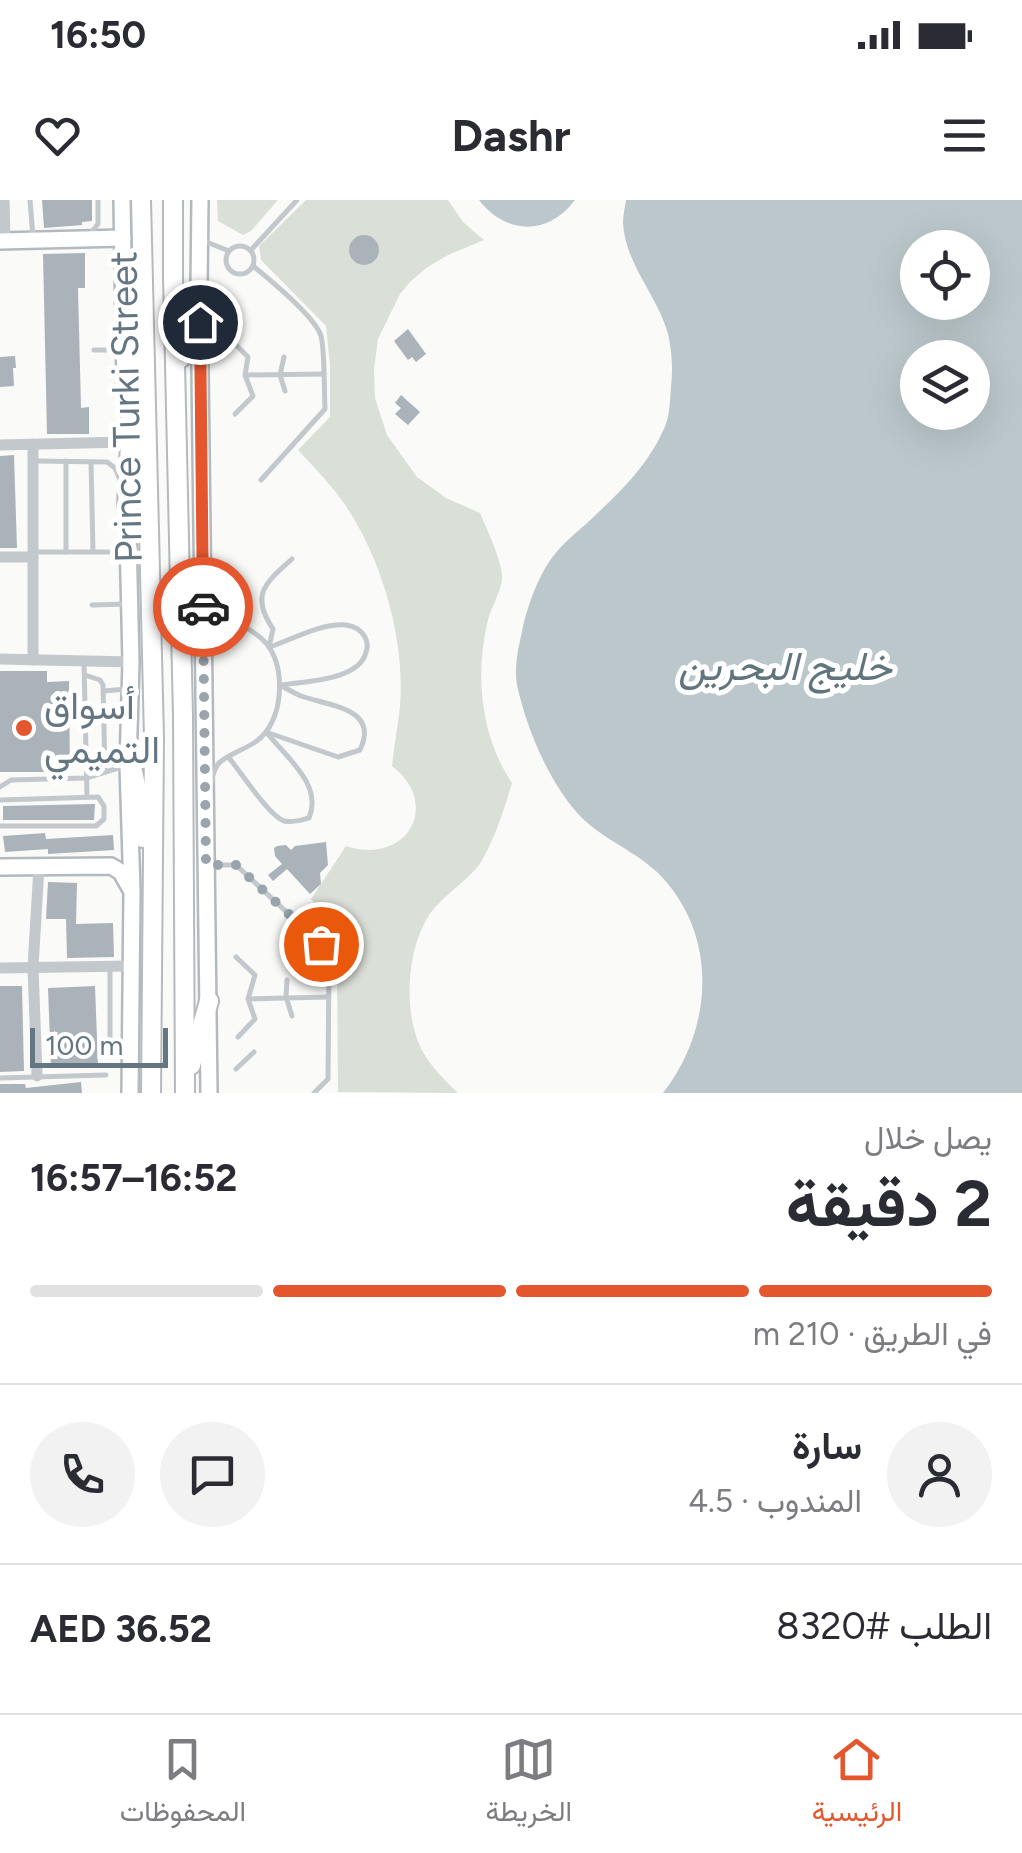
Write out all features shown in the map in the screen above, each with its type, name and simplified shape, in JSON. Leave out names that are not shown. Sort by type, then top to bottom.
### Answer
[{"type":"main road","points":[[127,502],[132,234],[141,200]]},
{"type":"main road","points":[[173,200],[183,716],[185,1091]]},
{"type":"main road","points":[[132,234],[154,738],[151,1093]]},
{"type":"main road","points":[[176,378],[199,288]]},
{"type":"main road","points":[[128,760],[140,803],[152,958]]},
{"type":"main road","points":[[185,1091],[209,1001]]},
{"type":"street","points":[[4,200],[2,241],[132,234]]},
{"type":"street","name":"Prince Turki Street","points":[[122,200],[132,234],[124,350],[131,662],[130,1093]]},
{"type":"street","points":[[200,200],[209,1093]]},
{"type":"street","points":[[0,445],[126,442]]},
{"type":"street","points":[[34,444],[34,660]]},
{"type":"street","points":[[0,557],[33,555]]},
{"type":"street","points":[[0,660],[34,660],[84,668],[131,662]]},
{"type":"street","points":[[0,867],[111,866],[121,872],[132,891]]},
{"type":"street","points":[[37,1076],[34,967],[38,867]]},
{"type":"street","points":[[0,968],[131,966]]},
{"type":"lane","points":[[30,200],[33,240]]},
{"type":"lane","points":[[84,239],[98,224],[98,200]]},
{"type":"lane","points":[[250,250],[297,200]]},
{"type":"lane","points":[[200,239],[230,250],[238,246],[250,250],[253,266],[245,273],[232,271],[226,264],[230,250]]},
{"type":"lane","points":[[253,266],[314,324],[320,335],[325,409],[260,480]]},
{"type":"lane","points":[[229,338],[248,357],[246,375],[252,396],[235,414]]},
{"type":"lane","points":[[94,350],[124,350]]},
{"type":"lane","points":[[284,357],[280,374],[286,391]]},
{"type":"lane","points":[[246,375],[323,374]]},
{"type":"lane","points":[[33,461],[111,464],[127,502]]},
{"type":"lane","points":[[66,462],[66,552]]},
{"type":"lane","points":[[91,462],[93,552]]},
{"type":"lane","points":[[33,555],[128,552]]},
{"type":"lane","points":[[269,647],[273,629],[261,606],[263,592],[271,578],[292,560]]},
{"type":"lane","points":[[203,598],[215,611],[256,633],[269,647],[280,685],[276,709],[266,732],[214,769],[206,806]]},
{"type":"lane","points":[[92,606],[130,604]]},
{"type":"lane","points":[[269,647],[325,627],[344,625],[355,627],[368,647],[358,668],[330,678],[280,685]]},
{"type":"lane","points":[[84,668],[100,680],[104,691],[104,772]]},
{"type":"lane","points":[[84,668],[87,797]]},
{"type":"lane","points":[[266,732],[338,757],[360,750],[366,739],[363,722],[355,714],[280,685]]},
{"type":"lane","points":[[104,691],[130,688]]},
{"type":"lane","points":[[229,758],[271,813],[296,822],[308,818],[314,806],[312,791],[266,732]]},
{"type":"lane","points":[[0,787],[11,780],[86,778],[128,760]]},
{"type":"lane","points":[[0,800],[98,797],[104,806],[104,819],[96,826],[0,827],[0,836]]},
{"type":"lane","points":[[206,865],[236,865],[321,944],[329,961],[328,1079],[314,1093]]},
{"type":"lane","points":[[236,957],[256,975],[248,998],[256,1019],[238,1037]]},
{"type":"lane","points":[[110,966],[110,1044],[116,1052],[130,1058]]},
{"type":"lane","points":[[287,980],[286,997],[292,1016]]},
{"type":"lane","points":[[248,998],[328,997]]},
{"type":"lane","points":[[236,1069],[254,1052]]},
{"type":"lane","points":[[0,1078],[106,1075]]},
{"type":"shaded area","points":[[217,200],[278,200],[243,235],[218,221]]},
{"type":"shaded area","points":[[306,200],[448,200],[463,222],[484,240],[448,255],[411,281],[400,294],[378,339],[374,369],[375,398],[387,435],[417,477],[446,498],[480,513],[502,573],[483,644],[481,685],[493,746],[512,783],[481,862],[437,905],[423,926],[410,980],[416,1036],[430,1063],[458,1093],[338,1092],[337,960],[330,939],[311,921],[316,914],[311,899],[346,846],[368,850],[386,847],[411,828],[416,813],[407,781],[392,766],[401,679],[386,592],[350,512],[298,450],[330,417],[326,326],[261,260],[259,246]]},
{"type":"water","points":[[479,200],[575,200],[552,220],[527,227],[502,220]]},
{"type":"water","name":"خليج البحرين","points":[[626,200],[1022,200],[1022,1093],[663,1093],[680,1067],[700,1011],[700,952],[691,923],[677,896],[657,872],[582,818],[563,795],[532,733],[516,679],[524,623],[545,569],[562,546],[632,478],[651,453],[667,420],[672,374],[669,340],[629,252],[623,223]]},
{"type":"building","points":[[42,200],[92,200],[92,221],[44,228]]},
{"type":"building","points":[[364,235],[375,239],[379,250],[375,261],[364,265],[353,261],[349,250],[353,239]]},
{"type":"building","points":[[85,253],[85,288],[78,288],[81,408],[89,407],[89,434],[47,434],[43,254]]},
{"type":"building","points":[[408,329],[426,354],[416,362],[412,357],[408,360],[394,341]]},
{"type":"building","points":[[15,356],[14,386],[0,387],[0,357]]},
{"type":"building","points":[[401,395],[420,412],[408,425],[395,414],[401,408],[395,403]]},
{"type":"building","points":[[14,455],[17,548],[0,548],[0,456]]},
{"type":"building","points":[[0,671],[47,671],[47,682],[69,681],[70,772],[0,772]]},
{"type":"building","points":[[95,804],[94,820],[3,820],[3,806]]},
{"type":"building","points":[[45,833],[46,839],[113,835],[114,850],[5,852],[3,836]]},
{"type":"building","points":[[326,842],[328,865],[320,873],[321,884],[310,894],[287,869],[273,881],[268,875],[282,864],[275,856],[277,846],[286,845],[291,850],[295,846]]},
{"type":"building","points":[[48,882],[77,883],[76,924],[113,923],[114,957],[67,958],[66,919],[46,919]]},
{"type":"building","points":[[0,986],[22,986],[24,1071],[0,1072]]},
{"type":"building","points":[[95,986],[98,1065],[51,1067],[48,988]]},
{"type":"building","points":[[81,1082],[82,1093],[0,1093],[0,1084],[25,1084],[26,1088]]},
{"type":"way so far","points":[[203,607],[206,865],[236,865],[321,944]]},
{"type":"place","name":"أسواق التميمي","points":[[24,728]]},
{"type":"route","points":[[200,322],[203,607]]}]
